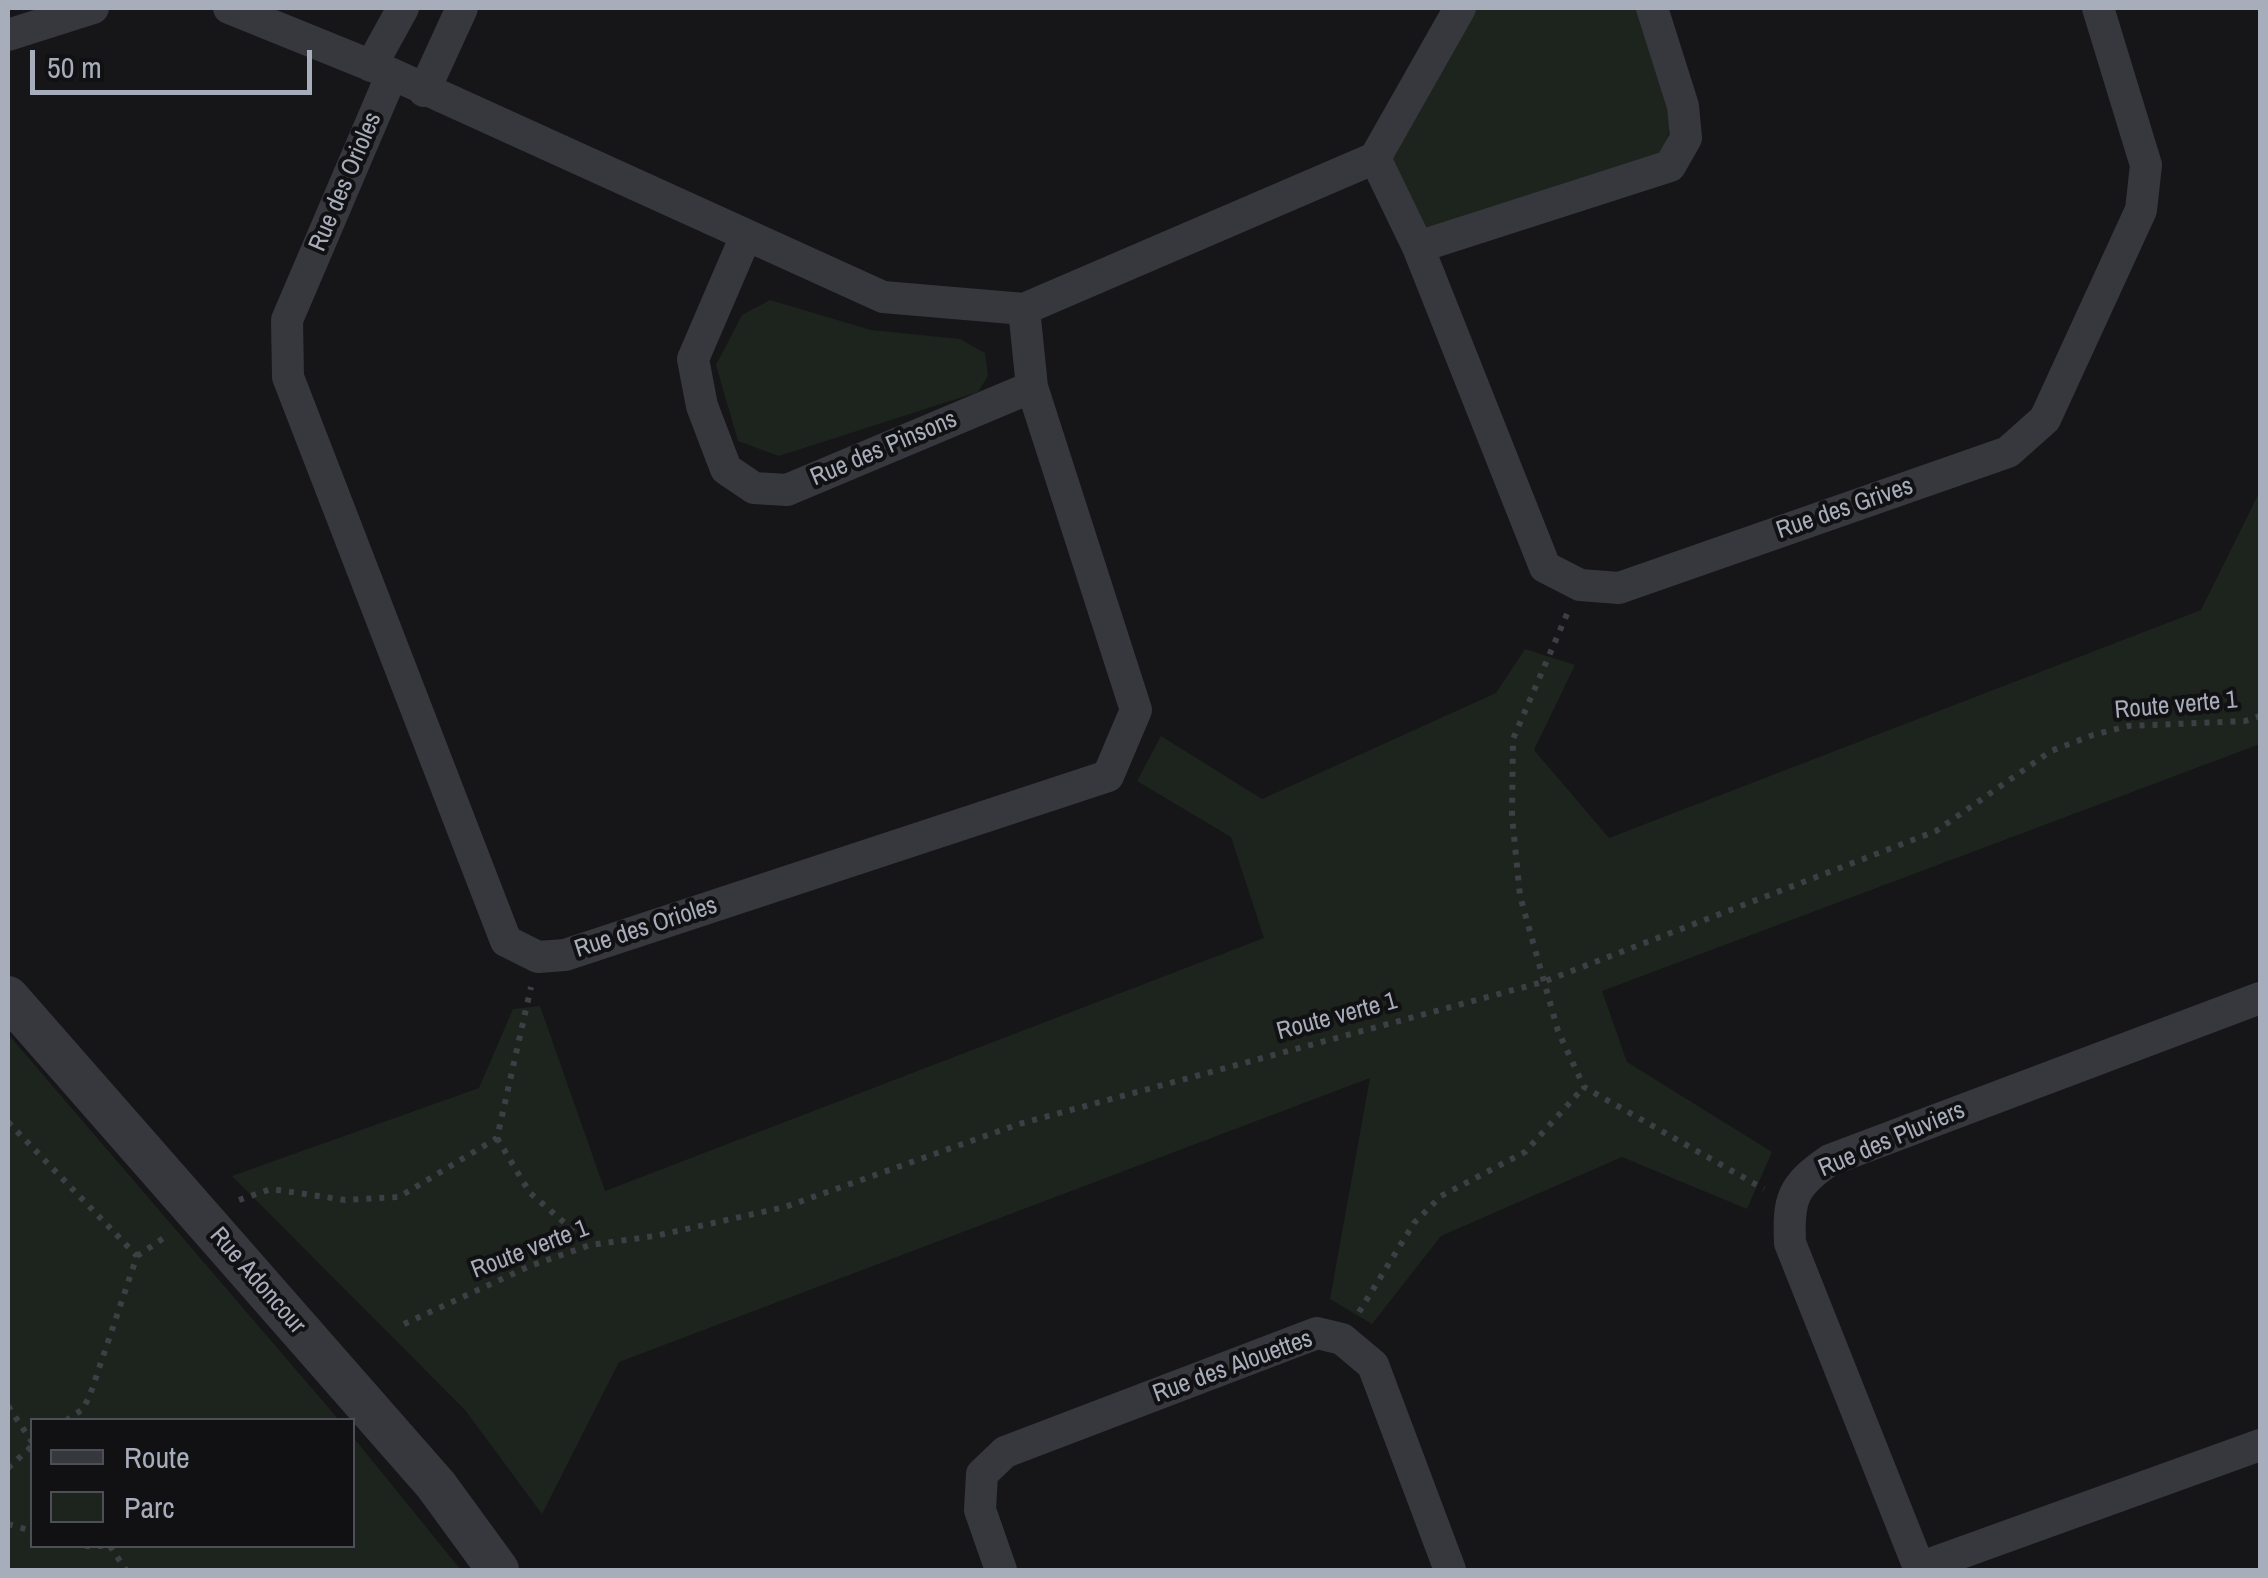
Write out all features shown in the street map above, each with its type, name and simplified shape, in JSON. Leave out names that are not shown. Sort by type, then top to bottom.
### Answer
[{"type":"street","points":[[8,35],[92,8]]},
{"type":"street","points":[[229,8],[382,70],[745,238],[884,297],[1024,309],[1376,158],[1460,8]]},
{"type":"street","name":"Rue des Orioles","points":[[402,8],[287,320],[288,377],[506,941],[538,957],[565,956],[1108,776],[1136,710],[1032,387]]},
{"type":"street","points":[[424,91],[462,8]]},
{"type":"street","points":[[1418,247],[1670,166],[1686,138],[1683,106],[1652,8]]},
{"type":"street","name":"Rue des Grives","points":[[1580,585],[1619,588],[2008,452],[2045,418],[2141,210],[2146,165],[2098,8]]},
{"type":"street","points":[[1376,158],[1418,247],[1545,567],[1580,585]]},
{"type":"street","name":"Rue des Pinsons","points":[[745,238],[694,360],[702,406],[726,469],[754,488],[787,490],[1032,387]]},
{"type":"street","points":[[1024,309],[1032,387]]},
{"type":"street","name":"Rue Adoncour","points":[[8,998],[436,1485],[498,1570]]},
{"type":"street","name":"Rue des Pluviers","points":[[1788,1204],[1807,1176],[1830,1160],[2260,998]]},
{"type":"street","points":[[1788,1204],[1790,1244],[1920,1570],[2260,1445]]},
{"type":"street","name":"Rue des Alouettes","points":[[1000,1570],[980,1510],[982,1474],[1005,1452],[1317,1334],[1342,1339],[1373,1365],[1450,1570]]},
{"type":"path","points":[[1580,585],[1513,739],[1512,816],[1520,896],[1558,1031],[1584,1087],[1788,1204]]},
{"type":"path","name":"Route verte 1","points":[[404,1324],[530,1266],[590,1245],[655,1236],[785,1207],[1019,1124],[1543,982],[1936,831],[2065,746],[2128,726],[2244,722],[2260,716]]},
{"type":"path","points":[[538,957],[497,1138],[530,1193],[590,1245]]},
{"type":"path","points":[[1342,1339],[1414,1223],[1441,1196],[1525,1152],[1584,1087]]},
{"type":"path","points":[[8,1122],[138,1256]]},
{"type":"path","points":[[70,1418],[83,1409],[90,1395],[138,1256],[198,1214],[271,1189],[346,1200],[399,1197],[497,1138]]},
{"type":"path","points":[[8,1406],[30,1441]]},
{"type":"path","points":[[8,1468],[30,1446]]},
{"type":"path","points":[[107,1548],[126,1570]]},
{"type":"green space","points":[[1469,8],[1644,8],[1674,107],[1663,159],[1424,235],[1385,158]]},
{"type":"green space","points":[[770,300],[871,330],[960,339],[985,353],[988,376],[978,392],[779,456],[738,441],[716,365],[742,315]]},
{"type":"green space","points":[[2260,491],[2260,744],[1602,991],[1627,1062],[1772,1152],[1747,1209],[1622,1157],[1441,1236],[1372,1324],[1330,1299],[1370,1078],[619,1362],[542,1514],[465,1410],[232,1176],[479,1088],[513,1009],[540,1006],[605,1191],[1264,938],[1231,837],[1137,781],[1161,736],[1262,799],[1496,693],[1525,649],[1575,665],[1534,750],[1609,838],[2201,610]]},
{"type":"green space","points":[[8,1034],[337,1418],[30,1418],[30,1548],[355,1548],[355,1439],[461,1570],[8,1570]]}]
